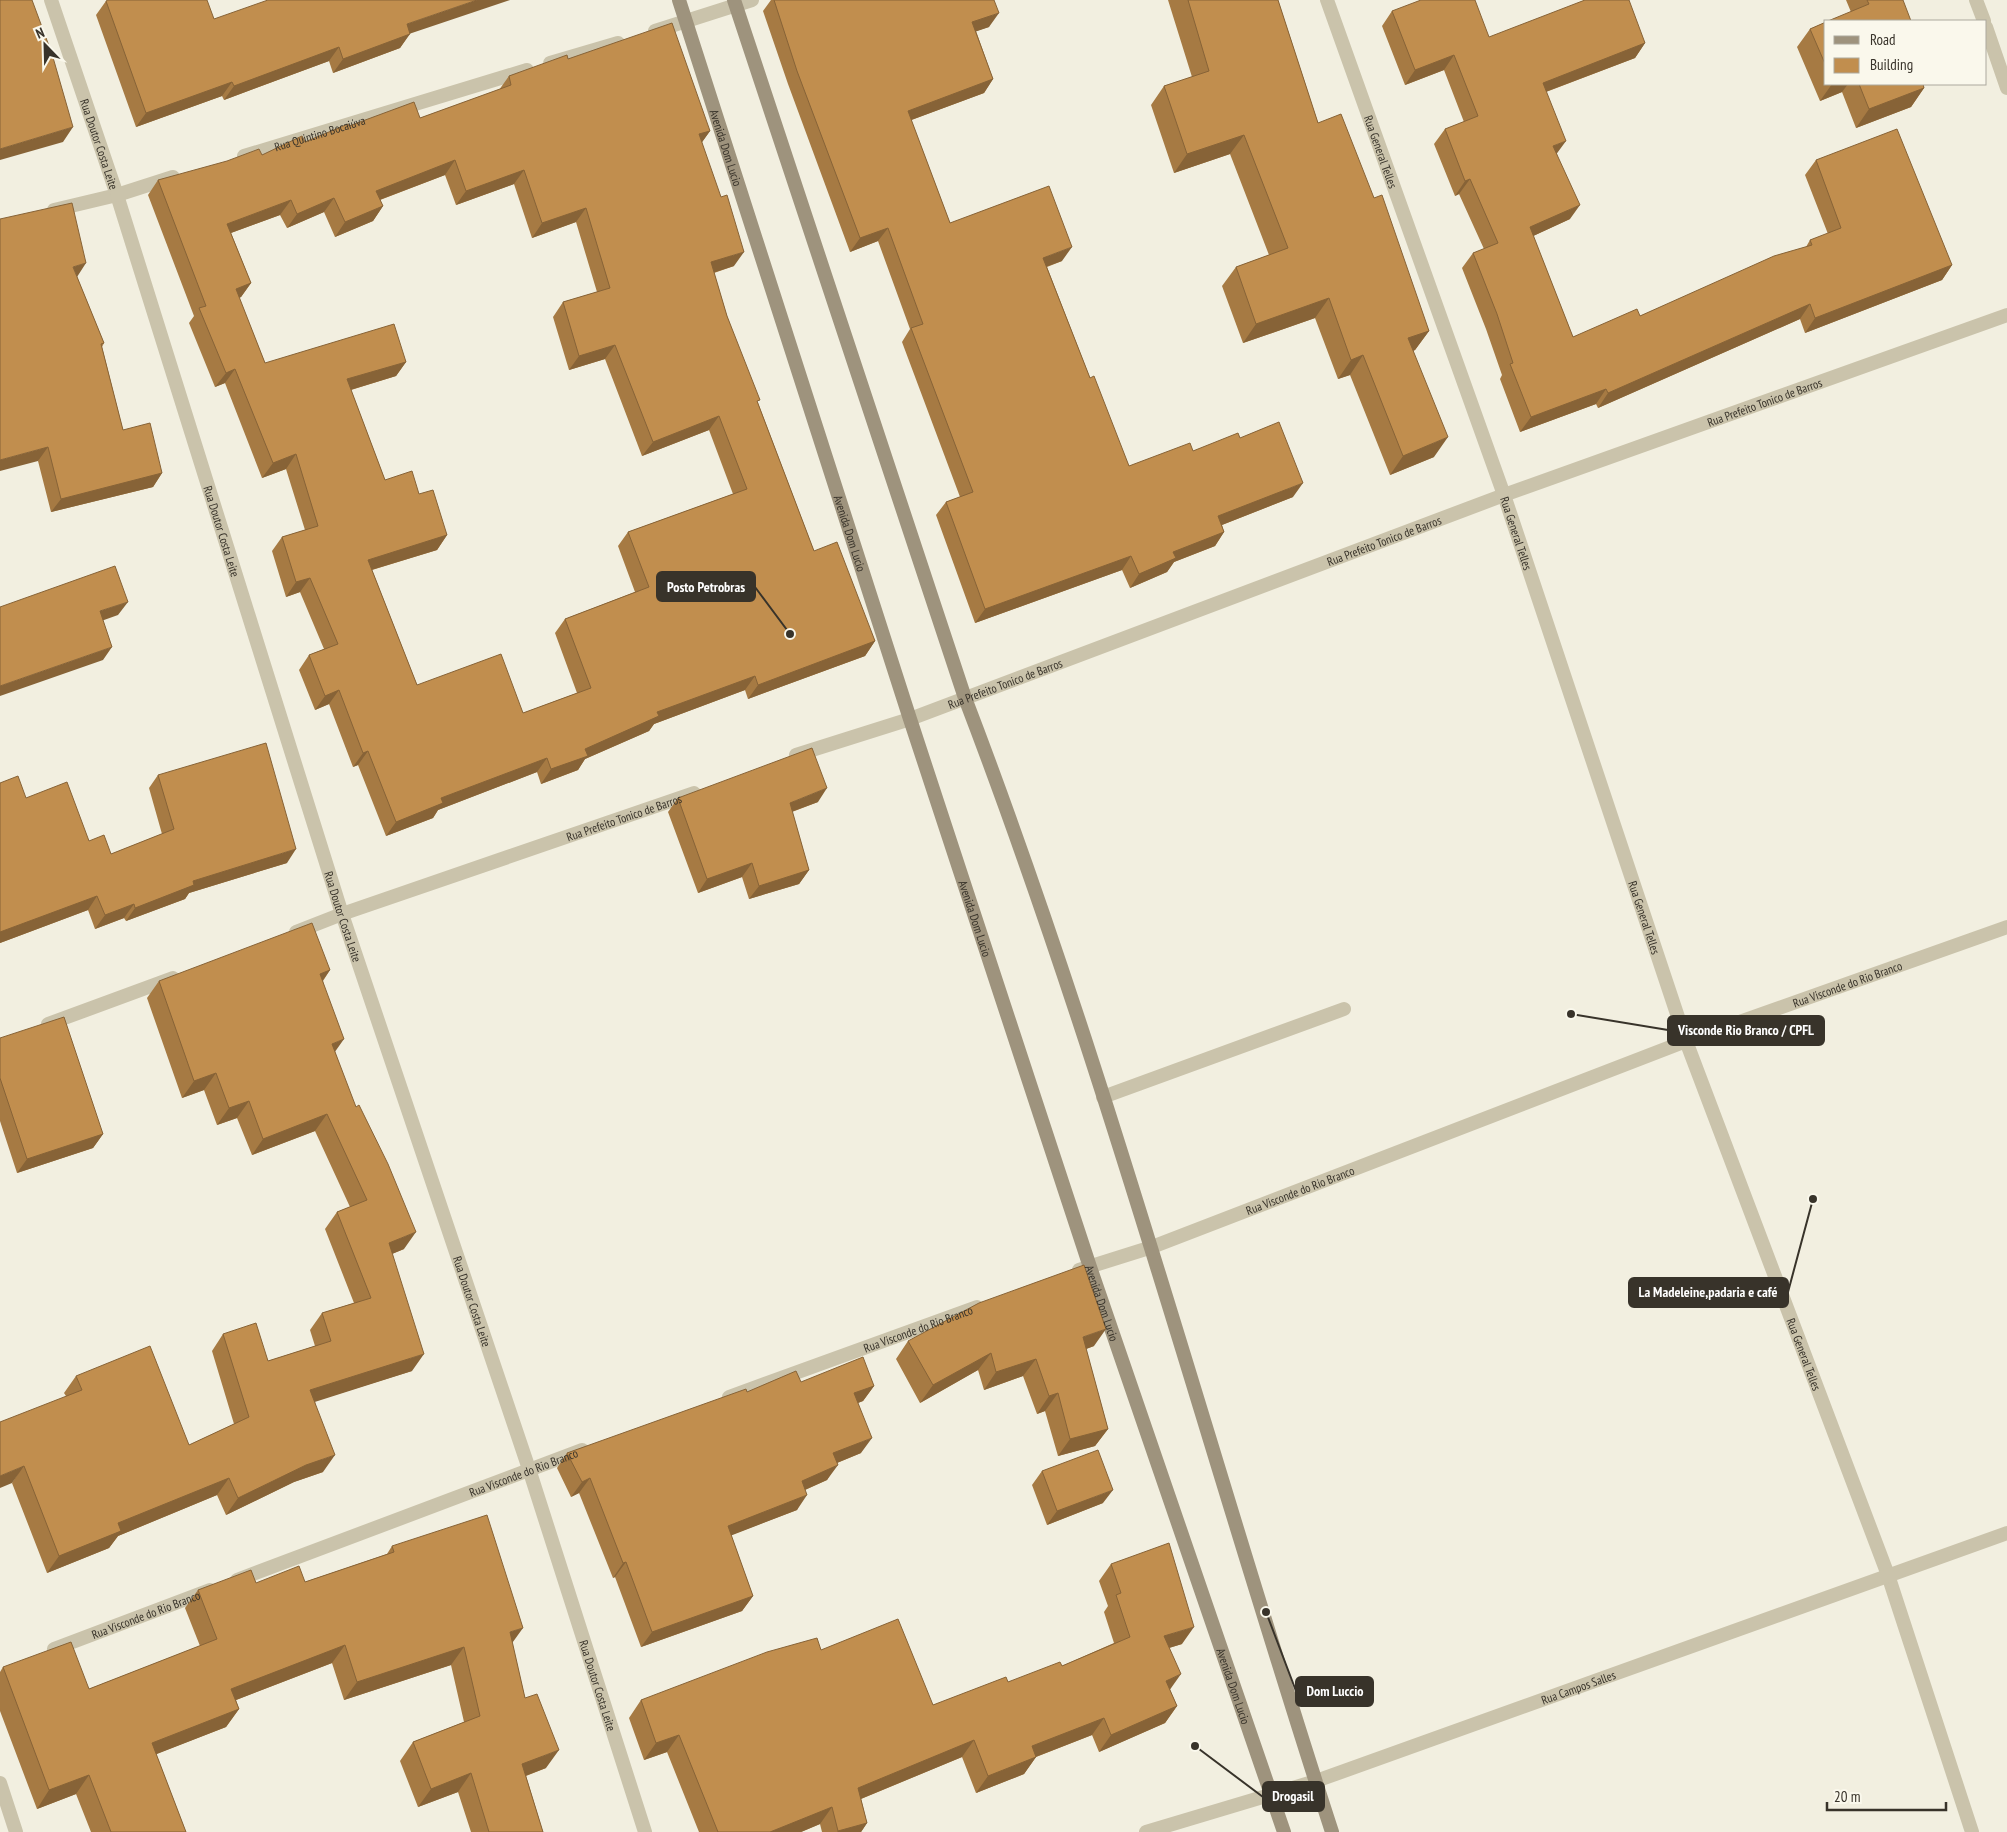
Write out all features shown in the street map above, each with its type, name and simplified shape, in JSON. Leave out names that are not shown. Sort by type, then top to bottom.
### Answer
[{"type":"main road","name":"Avenida Dom Lucio","points":[[679,0],[910,718],[1090,1266],[1284,1832]]},
{"type":"main road","points":[[735,2],[965,698],[1007,807],[1152,1247],[1332,1832]]},
{"type":"street","name":"Rua Doutor Costa Leite","points":[[51,0],[116,194],[342,914],[529,1469],[645,1832]]},
{"type":"street","name":"Rua Quintino Bocaiúva","points":[[230,160],[686,22],[735,2],[752,0]]},
{"type":"street","name":"Rua General Telles","points":[[1327,0],[1504,495],[1686,1041],[1888,1574],[1972,1832]]},
{"type":"street","points":[[1976,0],[1984,20]]},
{"type":"street","points":[[1987,30],[2007,88]]},
{"type":"street","points":[[39,214],[183,174]]},
{"type":"street","name":"Rua Prefeito Tonico de Barros","points":[[784,760],[965,698],[1504,495],[2007,315]]},
{"type":"street","name":"Rua Prefeito Tonico de Barros","points":[[280,938],[342,914],[703,790]]},
{"type":"street","name":"Rua Visconde do Rio Branco","points":[[1062,1277],[1090,1266],[1152,1247],[1686,1041],[2007,927]]},
{"type":"street","points":[[36,1028],[184,975]]},
{"type":"street","points":[[1103,1097],[1344,1009]]},
{"type":"street","name":"Rua Visconde do Rio Branco","points":[[716,1402],[987,1304]]},
{"type":"street","name":"Rua Visconde do Rio Branco","points":[[37,1655],[595,1445]]},
{"type":"street","name":"Rua Campos Salles","points":[[1146,1832],[1316,1780],[2007,1533]]},
{"type":"street","points":[[0,1783],[16,1832]]},
{"type":"building","points":[[0,0],[32,0],[52,54],[73,127],[0,149]]},
{"type":"building","points":[[207,0],[214,19],[268,0],[477,0],[407,24],[410,34],[343,59],[339,47],[234,86],[232,82],[146,113],[106,1]]},
{"type":"building","points":[[774,0],[994,0],[999,13],[972,22],[993,79],[908,111],[950,223],[1049,186],[1072,247],[1043,258],[1090,378],[1094,376],[1129,466],[1190,443],[1193,451],[1238,433],[1240,438],[1279,422],[1303,483],[1218,516],[1224,532],[1173,552],[1176,558],[1139,574],[1131,556],[985,609],[946,502],[973,492],[911,328],[923,324],[888,228],[860,238],[797,71]]},
{"type":"building","points":[[1188,0],[1278,0],[1318,123],[1341,114],[1374,198],[1382,195],[1429,331],[1408,338],[1448,437],[1403,456],[1363,355],[1351,360],[1329,298],[1256,324],[1236,267],[1288,248],[1244,135],[1187,154],[1164,86],[1209,71]]},
{"type":"building","points":[[1421,0],[1475,0],[1489,37],[1585,0],[1629,0],[1645,43],[1543,83],[1566,141],[1553,146],[1580,205],[1530,227],[1573,337],[1637,309],[1640,316],[1774,256],[1812,245],[1810,240],[1841,228],[1816,160],[1897,129],[1952,265],[1815,318],[1810,304],[1608,393],[1606,389],[1531,417],[1510,364],[1513,363],[1497,314],[1473,253],[1498,243],[1470,179],[1465,181],[1445,129],[1478,116],[1454,55],[1415,70],[1392,11]]},
{"type":"building","points":[[1867,0],[1903,0],[1911,20],[1830,20],[1869,4]]},
{"type":"building","points":[[672,23],[710,131],[699,134],[721,197],[727,195],[744,252],[711,262],[727,316],[760,400],[757,401],[814,551],[837,542],[875,641],[758,685],[755,676],[657,712],[659,716],[585,749],[588,756],[551,769],[547,758],[441,798],[443,803],[396,822],[368,751],[363,753],[339,690],[325,696],[309,655],[338,644],[310,578],[296,582],[282,537],[318,526],[296,454],[273,463],[235,369],[226,373],[199,308],[206,306],[158,180],[227,161],[259,149],[262,155],[302,136],[305,142],[348,124],[349,126],[414,102],[420,118],[511,85],[509,76],[567,55],[568,59]],"holes":[[[455,160],[466,191],[524,170],[542,223],[586,208],[610,288],[563,302],[579,356],[615,345],[653,442],[719,416],[747,489],[628,532],[649,587],[565,619],[591,688],[523,713],[501,654],[417,685],[368,560],[447,535],[433,490],[419,494],[412,471],[385,480],[347,379],[406,362],[394,324],[265,363],[236,289],[251,283],[227,224],[291,200],[297,214],[334,198],[345,222],[383,206],[376,191]]]},
{"type":"building","points":[[1824,23],[1824,61],[1810,29]]},
{"type":"building","points":[[1859,85],[1923,85],[1924,88],[1869,109]]},
{"type":"building","points":[[72,203],[86,263],[73,267],[104,343],[101,344],[123,430],[150,423],[162,473],[61,499],[48,447],[0,460],[0,219]]},
{"type":"building","points":[[115,566],[128,602],[100,611],[112,647],[0,686],[0,607]]},
{"type":"building","points":[[266,743],[296,849],[193,881],[194,885],[135,908],[134,904],[105,915],[97,896],[0,932],[0,783],[18,776],[26,798],[67,782],[89,841],[104,835],[111,854],[174,829],[158,775]]},
{"type":"building","points":[[812,748],[827,788],[790,803],[809,870],[759,886],[752,863],[707,879],[678,798]]},
{"type":"building","points":[[312,923],[330,970],[320,974],[344,1039],[332,1044],[356,1107],[359,1105],[388,1164],[416,1232],[389,1243],[424,1354],[310,1390],[335,1455],[306,1465],[238,1498],[229,1478],[118,1523],[121,1531],[59,1556],[24,1466],[0,1476],[0,1422],[82,1390],[76,1376],[150,1346],[189,1445],[249,1417],[223,1334],[256,1323],[268,1361],[331,1341],[322,1313],[371,1298],[337,1212],[367,1200],[327,1114],[263,1139],[249,1101],[229,1108],[216,1073],[194,1081],[159,981]]},
{"type":"building","points":[[64,1017],[103,1134],[27,1159],[0,1078],[0,1038]]},
{"type":"building","points":[[1084,1265],[1106,1329],[1083,1337],[1108,1429],[1070,1439],[1058,1393],[1049,1396],[1036,1359],[996,1372],[991,1353],[933,1385],[908,1341],[979,1303]]},
{"type":"building","points":[[863,1357],[874,1386],[854,1393],[872,1438],[833,1453],[838,1465],[802,1481],[807,1495],[728,1526],[753,1596],[652,1632],[626,1562],[623,1563],[590,1478],[582,1482],[567,1453],[746,1389],[747,1392],[796,1371],[801,1382]]},
{"type":"building","points":[[1098,1450],[1113,1490],[1057,1511],[1042,1471]]},
{"type":"building","points":[[487,1515],[523,1628],[510,1632],[525,1698],[537,1694],[559,1750],[522,1764],[543,1832],[489,1832],[471,1773],[431,1789],[413,1742],[480,1716],[464,1647],[357,1682],[345,1645],[231,1689],[239,1709],[152,1743],[186,1832],[111,1832],[89,1775],[49,1790],[3,1667],[71,1642],[89,1689],[217,1639],[198,1590],[251,1570],[256,1583],[299,1566],[305,1582],[394,1552],[392,1546]]},
{"type":"building","points":[[1169,1543],[1194,1627],[1164,1636],[1181,1674],[1166,1681],[1177,1706],[1111,1735],[1104,1718],[1032,1746],[1036,1757],[988,1776],[974,1740],[858,1788],[867,1823],[838,1831],[832,1807],[770,1832],[718,1832],[679,1735],[656,1743],[641,1700],[767,1652],[817,1638],[821,1650],[898,1619],[933,1705],[1006,1677],[1008,1682],[1060,1662],[1062,1666],[1130,1637],[1116,1595],[1121,1593],[1111,1564]]},
{"type":"place","name":"Posto Petrobras","points":[[790,634]]},
{"type":"place","name":"Visconde Rio Branco / CPFL","points":[[1571,1014]]},
{"type":"place","name":"La Madeleine,padaria e café","points":[[1813,1199]]},
{"type":"place","name":"Dom Luccio","points":[[1266,1612]]},
{"type":"place","name":"Drogasil","points":[[1195,1746]]}]
